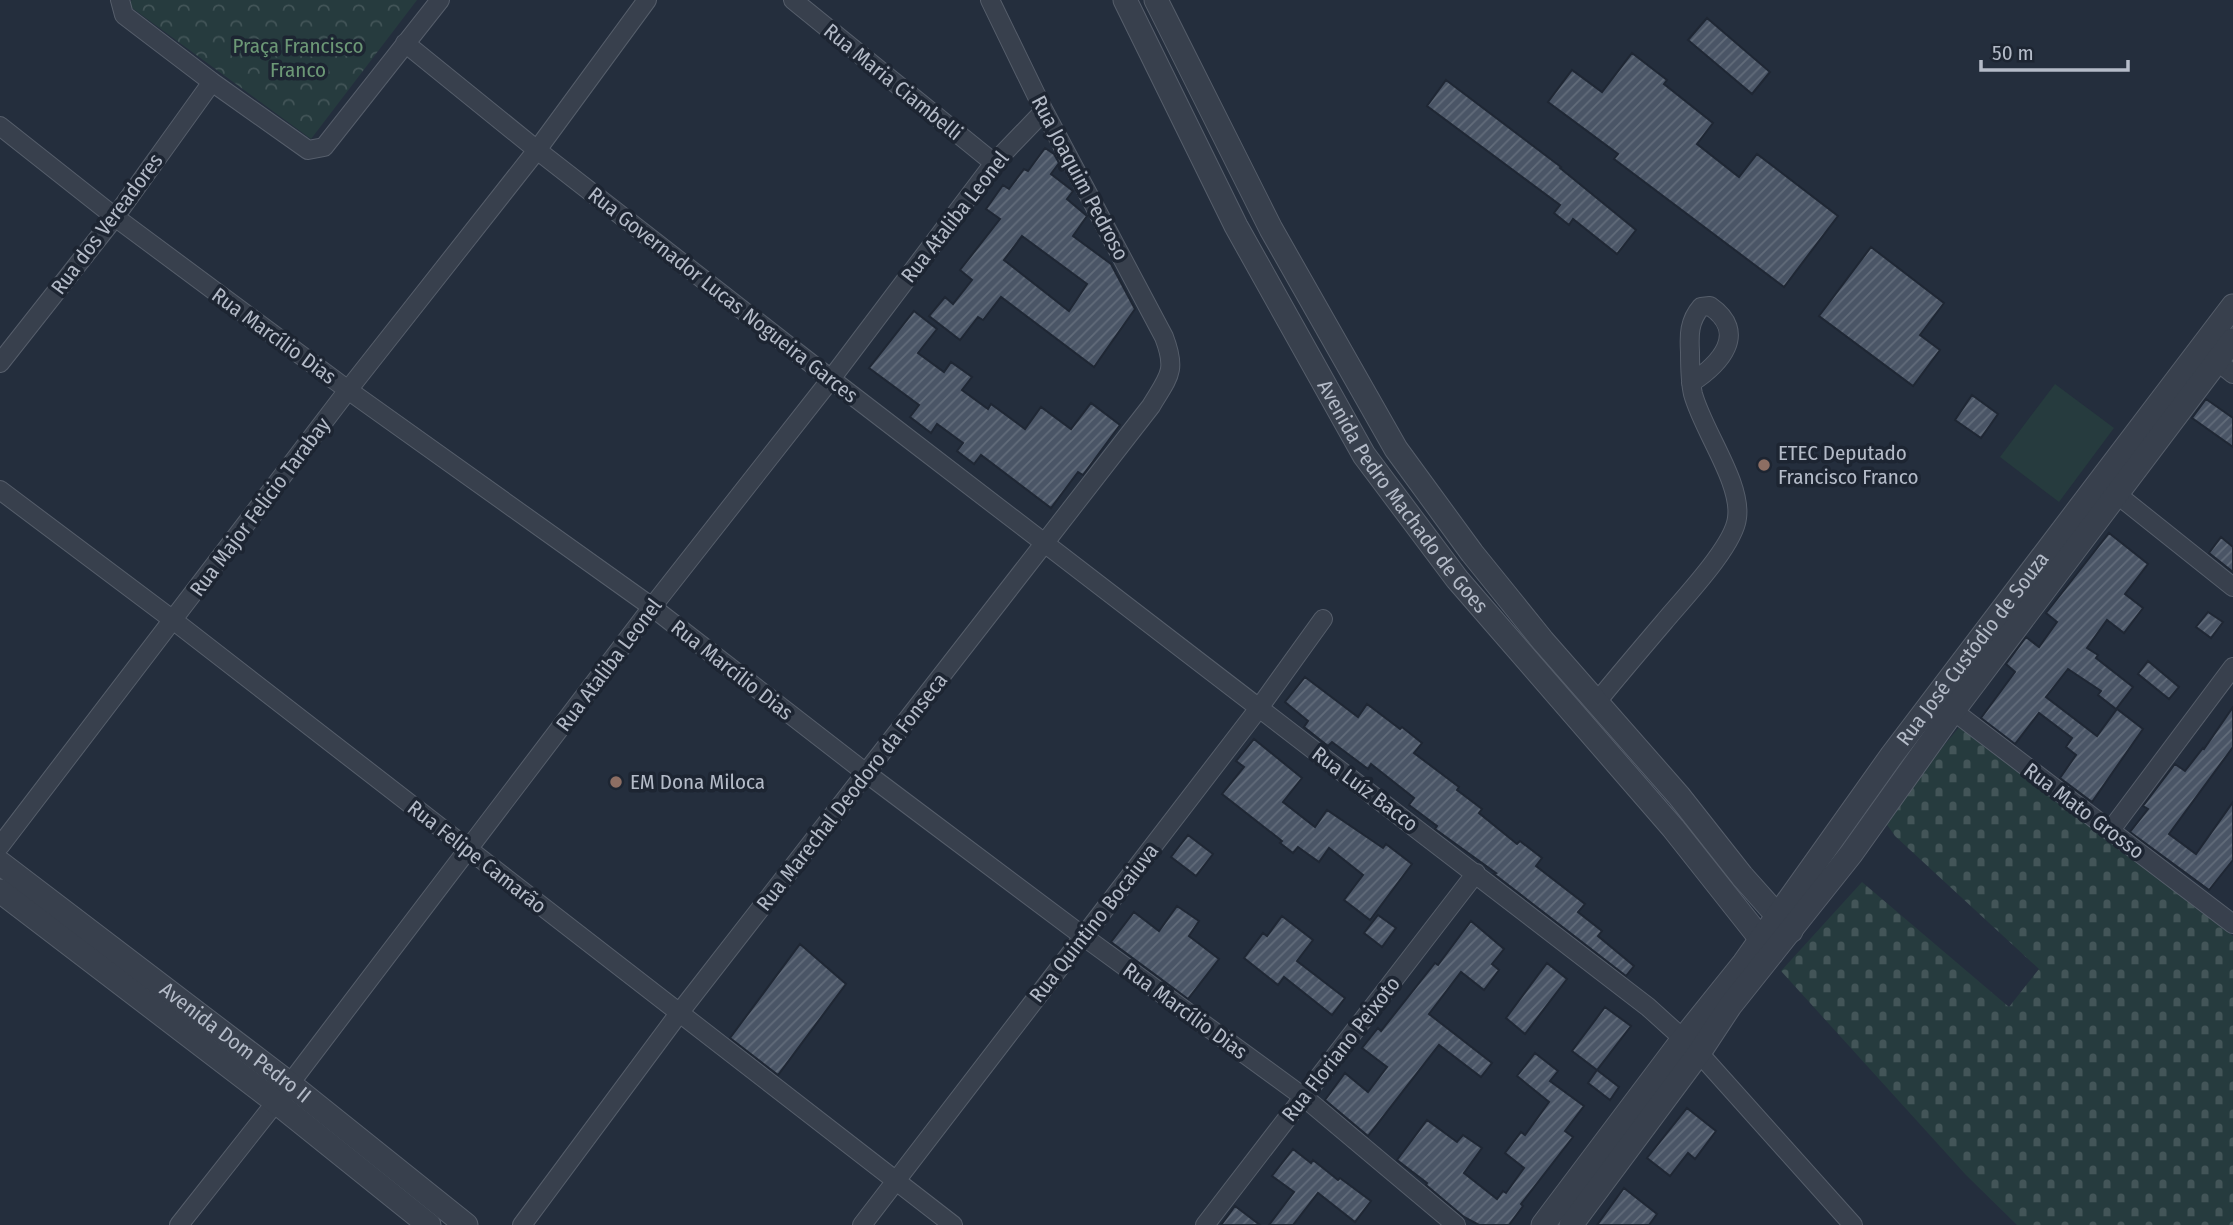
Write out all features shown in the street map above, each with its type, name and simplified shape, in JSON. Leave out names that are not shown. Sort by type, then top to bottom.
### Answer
[{"type":"street","points":[[120,0],[124,15],[212,82],[308,150],[314,151],[324,147],[440,0]]},
{"type":"street","name":"Rua Major Felicio Tarabay","points":[[0,846],[348,390],[537,150],[647,0]]},
{"type":"street","name":"Rua Maria Ciambelli","points":[[793,0],[994,163]]},
{"type":"street","name":"Rua Joaquim Pedroso","points":[[990,0],[1044,111],[1164,337],[1171,355]]},
{"type":"street","name":"Avenida Pedro Machado de Goes","points":[[1125,0],[1236,226],[1364,455],[1457,579],[1673,828],[1766,946]]},
{"type":"street","name":"Avenida Pedro Machado de Goes","points":[[1156,0],[1271,229],[1396,449],[1472,553],[1784,924]]},
{"type":"street","name":"Rua Governador Lucas Nogueira Garces","points":[[405,43],[537,150],[831,379],[1046,542]]},
{"type":"street","name":"Rua dos Vereadores","points":[[0,363],[115,217],[212,82]]},
{"type":"street","name":"Rua Ataliba Leonel","points":[[179,1225],[469,850],[652,607],[831,379],[994,163],[1044,111]]},
{"type":"street","name":"Rua Marcílio Dias","points":[[0,125],[115,217],[348,390],[652,607],[866,773],[1305,1098],[1456,1225]]},
{"type":"street","name":"Rua José Custódio de Souza","points":[[2217,361],[2233,306]]},
{"type":"street","name":"Rua José Custódio de Souza","points":[[1691,1046],[1784,924],[1803,877],[1944,704],[2109,488],[2233,341]]},
{"type":"street","name":"Rua Marechal Deodoro da Fonseca","points":[[523,1225],[680,1012],[1151,405],[1167,379],[1172,366],[1171,355]]},
{"type":"street","points":[[1596,703],[1706,572],[1737,520],[1738,502],[1707,431],[1691,383]]},
{"type":"street","points":[[2109,488],[2233,587]]},
{"type":"street","name":"Rua Felipe Camarão","points":[[0,490],[173,620],[953,1225]]},
{"type":"street","name":"Rua Luíz Bacco","points":[[1046,542],[1648,1007],[1691,1046],[1853,1225]]},
{"type":"street","name":"Rua Quintino Bocaiuva","points":[[862,1225],[1259,708],[1323,619]]},
{"type":"street","points":[[2110,831],[2233,667]]},
{"type":"street","name":"Rua Mato Grosso","points":[[1944,704],[2232,922]]},
{"type":"street","name":"Avenida Dom Pedro II","points":[[0,863],[135,980],[283,1093],[466,1225]]},
{"type":"street","name":"Rua Floriano Peixoto","points":[[1205,1225],[1476,873]]},
{"type":"street","name":"Avenida Dom Pedro II","points":[[0,891],[135,980]]},
{"type":"street","points":[[1542,1225],[1691,1046]]},
{"type":"street","points":[[1571,1225],[1691,1046]]},
{"type":"street","name":"Avenida Dom Pedro II","points":[[283,1093],[429,1225]]},
{"type":"green space","name":"Praça Francisco Franco","points":[[132,0],[417,0],[311,139],[128,5]]},
{"type":"green space","points":[[2055,384],[2114,428],[2059,502],[2000,457]]},
{"type":"green space","points":[[1961,725],[2233,936],[2233,1225],[2017,1225],[1966,1175],[1781,971],[1862,882],[2009,1007],[2039,969],[1895,836],[1883,819]]},
{"type":"building","points":[[1707,18],[1770,72],[1752,94],[1688,40]]},
{"type":"building","points":[[1632,53],[1667,80],[1664,84],[1713,123],[1697,144],[1739,177],[1757,154],[1838,216],[1784,287],[1614,159],[1618,154],[1548,102],[1572,70],[1602,92]]},
{"type":"building","points":[[1446,80],[1561,167],[1636,230],[1617,254],[1573,219],[1569,225],[1554,213],[1560,205],[1427,106]]},
{"type":"building","points":[[1045,148],[1054,154],[1059,163],[1051,174],[1073,191],[1067,199],[1087,216],[1073,236],[1111,264],[1135,309],[1094,367],[1001,297],[983,320],[978,317],[960,340],[929,316],[945,297],[953,304],[972,280],[960,270],[1000,219],[986,209],[1003,185],[1009,189],[1024,169],[1028,171]],"holes":[[[1022,236],[1087,284],[1069,311],[1004,260]]]},
{"type":"building","points":[[1871,247],[1944,303],[1920,335],[1940,350],[1913,386],[1819,316]]},
{"type":"building","points":[[914,311],[937,329],[918,353],[944,372],[951,362],[972,377],[962,390],[988,409],[991,404],[1025,429],[1041,407],[1071,429],[1091,403],[1120,425],[1083,475],[1078,472],[1051,508],[981,455],[974,464],[957,451],[963,443],[937,424],[931,433],[910,417],[919,405],[869,368]]},
{"type":"building","points":[[1972,395],[1998,414],[1981,438],[1955,420]]},
{"type":"building","points":[[2206,399],[2233,418],[2233,447],[2192,418]]},
{"type":"building","points":[[2109,533],[2148,564],[2125,594],[2143,608],[2124,633],[2107,620],[2087,648],[2133,687],[2116,709],[2098,695],[2101,691],[2068,669],[2046,697],[2097,736],[2117,709],[2143,729],[2092,802],[2060,778],[2076,755],[2066,747],[2072,738],[2039,713],[2015,744],[1981,718],[2015,672],[2006,664],[2026,637],[2039,647],[2057,622],[2046,613]]},
{"type":"building","points":[[2221,537],[2233,547],[2233,572],[2209,553]]},
{"type":"building","points":[[2208,612],[2223,622],[2211,638],[2196,627]]},
{"type":"building","points":[[2148,661],[2179,687],[2169,699],[2138,674]]},
{"type":"building","points":[[1305,677],[1358,717],[1367,704],[1422,743],[1414,753],[1459,787],[1457,790],[1482,809],[1479,813],[1517,844],[1520,841],[1542,858],[1536,866],[1585,904],[1578,912],[1602,931],[1598,936],[1634,966],[1626,976],[1494,874],[1496,873],[1435,829],[1437,826],[1409,805],[1414,798],[1371,764],[1368,769],[1332,742],[1328,746],[1304,727],[1308,721],[1285,702]]},
{"type":"building","points":[[2233,707],[2233,747],[2169,834],[2196,854],[2233,802],[2233,860],[2209,890],[2130,832],[2148,809],[2143,806],[2175,764],[2185,771]]},
{"type":"building","points":[[1254,739],[1302,778],[1283,802],[1315,827],[1327,810],[1383,848],[1386,844],[1412,864],[1370,920],[1344,900],[1363,875],[1329,848],[1319,862],[1298,847],[1293,853],[1280,843],[1282,841],[1222,794],[1244,767],[1236,761]]},
{"type":"building","points":[[1188,835],[1213,854],[1196,876],[1171,857]]},
{"type":"building","points":[[1177,906],[1199,921],[1189,936],[1219,959],[1188,999],[1111,942],[1134,912],[1159,931]]},
{"type":"building","points":[[1378,915],[1396,928],[1382,947],[1364,933]]},
{"type":"building","points":[[1282,916],[1313,940],[1297,961],[1345,998],[1332,1015],[1284,977],[1278,985],[1244,958],[1263,933],[1267,936]]},
{"type":"building","points":[[1471,921],[1504,949],[1492,964],[1499,970],[1484,990],[1461,972],[1429,1014],[1492,1063],[1481,1077],[1439,1045],[1368,1136],[1325,1100],[1345,1073],[1368,1092],[1387,1067],[1362,1048],[1378,1028],[1381,1031],[1435,963],[1438,965]]},
{"type":"building","points":[[800,944],[846,984],[778,1075],[730,1038]]},
{"type":"building","points":[[1547,963],[1567,979],[1525,1034],[1506,1018]]},
{"type":"building","points":[[1605,1007],[1631,1026],[1597,1070],[1572,1051]]},
{"type":"building","points":[[1535,1053],[1558,1071],[1550,1081],[1584,1106],[1565,1131],[1573,1137],[1521,1204],[1523,1206],[1509,1225],[1479,1225],[1464,1217],[1397,1160],[1427,1120],[1457,1142],[1463,1135],[1482,1148],[1464,1173],[1497,1199],[1503,1191],[1506,1193],[1524,1168],[1505,1153],[1521,1132],[1525,1135],[1549,1102],[1517,1076]]},
{"type":"building","points":[[1597,1070],[1619,1087],[1610,1100],[1588,1083]]},
{"type":"building","points":[[1687,1108],[1716,1131],[1695,1159],[1688,1153],[1670,1176],[1647,1158]]},
{"type":"building","points":[[1293,1149],[1371,1201],[1355,1222],[1318,1193],[1293,1225],[1269,1225],[1294,1192],[1272,1176]]},
{"type":"building","points":[[1624,1188],[1657,1214],[1649,1225],[1597,1225]]},
{"type":"building","points":[[1235,1206],[1260,1225],[1221,1225]]},
{"type":"place","name":"ETEC Deputado Francisco Franco","points":[[1764,465]]},
{"type":"place","name":"EM Dona Miloca","points":[[616,782]]}]
